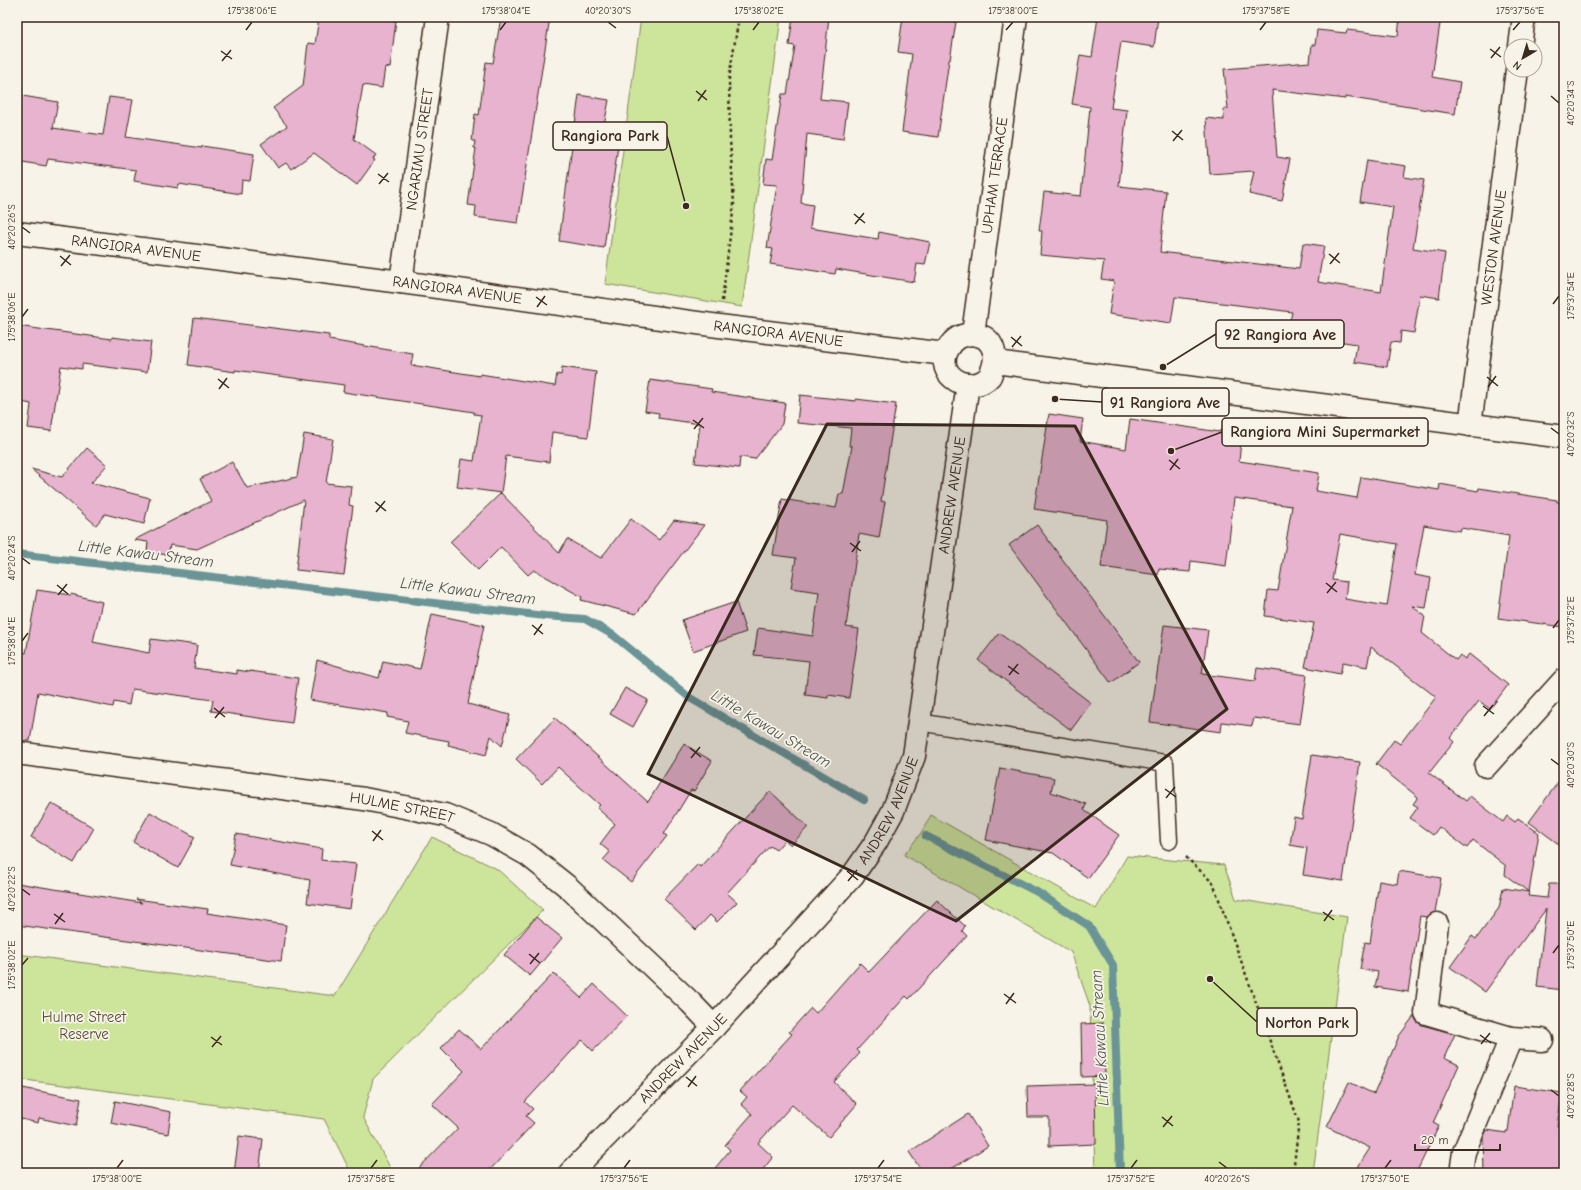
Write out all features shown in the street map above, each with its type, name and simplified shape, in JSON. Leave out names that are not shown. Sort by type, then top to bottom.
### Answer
[{"type":"street","name":"NGARIMU STREET","points":[[401,282],[438,17]]},
{"type":"street","name":"UPHAM TERRACE","points":[[973,334],[1016,17]]},
{"type":"street","points":[[1521,38],[1524,17]]},
{"type":"street","name":"WESTON AVENUE","points":[[1470,426],[1516,78]]},
{"type":"street","name":"RANGIORA AVENUE","points":[[17,233],[401,282],[719,326],[945,354]]},
{"type":"street","points":[[973,334],[985,338],[994,349],[995,362],[990,376],[979,383],[968,384],[956,380],[949,375],[944,366],[945,354],[953,341],[962,335],[973,334]]},
{"type":"street","points":[[995,362],[1470,426],[1564,437]]},
{"type":"street","name":"ANDREW AVENUE","points":[[570,1173],[714,1027],[853,874],[876,842],[893,811],[914,756],[920,722],[968,384]]},
{"type":"street","points":[[1486,766],[1564,680]]},
{"type":"street","name":"HULME STREET","points":[[17,753],[364,799],[444,815],[492,834],[528,855],[568,887],[691,1003],[714,1027]]},
{"type":"street","points":[[1436,924],[1426,1013],[1511,1038],[1542,1040]]},
{"type":"street","points":[[1461,1173],[1464,1152],[1511,1038]]},
{"type":"lane","points":[[920,722],[1165,763],[1169,841]]},
{"type":"path","points":[[719,326],[734,204],[730,139],[729,78],[739,17]]},
{"type":"path","points":[[1169,841],[1213,883],[1299,1122],[1293,1173]]},
{"type":"highlighted area","points":[[827,424],[1075,426],[1227,709],[956,921],[648,774]]},
{"type":"green space","points":[[641,17],[781,17],[742,307],[605,284]]},
{"type":"green space","points":[[931,815],[1096,909],[1127,856],[1224,865],[1236,899],[1347,917],[1313,1173],[1095,1173],[1090,1006],[1071,952],[904,855],[921,833]]},
{"type":"green space","name":"Hulme Street Reserve","points":[[432,837],[497,869],[543,910],[373,1079],[363,1117],[393,1173],[351,1173],[324,1119],[17,1079],[17,954],[335,996]]},
{"type":"building","points":[[319,17],[375,17],[375,19],[396,21],[390,68],[385,67],[382,88],[363,85],[354,139],[376,155],[373,159],[375,160],[357,185],[314,153],[291,169],[286,163],[278,168],[261,144],[287,126],[273,108],[303,86],[308,43],[315,44]]},
{"type":"building","points":[[501,17],[550,17],[518,223],[475,217],[476,206],[468,205],[476,148],[474,148],[475,141],[472,141],[475,114],[479,115],[486,62],[493,63]]},
{"type":"building","points":[[793,17],[829,17],[820,99],[848,102],[843,139],[807,134],[801,203],[813,205],[810,228],[878,239],[879,232],[930,242],[925,265],[917,264],[914,282],[836,269],[835,274],[770,264],[773,249],[767,248],[777,185],[763,184],[766,159],[772,160],[782,94],[787,94],[795,46],[789,45]]},
{"type":"building","points":[[903,17],[925,17],[956,22],[938,137],[902,132],[912,54],[898,52]]},
{"type":"building","points":[[1098,17],[1158,17],[1154,47],[1121,42],[1111,108],[1127,110],[1119,186],[1166,191],[1160,252],[1299,269],[1303,243],[1324,246],[1318,282],[1381,292],[1393,207],[1360,202],[1367,160],[1406,166],[1404,177],[1424,180],[1413,248],[1445,253],[1439,298],[1420,295],[1414,333],[1401,331],[1400,343],[1391,342],[1387,367],[1354,362],[1357,344],[1299,335],[1301,323],[1290,321],[1292,312],[1175,297],[1171,323],[1109,314],[1114,281],[1101,279],[1104,261],[1040,255],[1042,231],[1039,231],[1044,192],[1081,196],[1090,107],[1072,104],[1080,55],[1092,57]]},
{"type":"building","points":[[1400,17],[1441,17],[1432,77],[1460,82],[1455,114],[1345,97],[1345,99],[1272,90],[1277,157],[1290,159],[1282,201],[1249,194],[1254,171],[1210,174],[1206,118],[1224,120],[1223,109],[1228,109],[1224,69],[1310,62],[1312,44],[1315,45],[1317,30],[1346,33],[1347,30],[1398,36]]},
{"type":"building","points":[[17,95],[58,102],[53,128],[103,135],[109,97],[133,100],[126,137],[254,154],[250,181],[242,180],[241,194],[179,184],[178,188],[134,181],[136,170],[48,159],[46,166],[17,161]]},
{"type":"building","points":[[579,95],[609,100],[602,136],[619,138],[604,248],[559,241]]},
{"type":"building","points":[[194,318],[329,335],[329,340],[413,354],[411,365],[480,376],[480,374],[555,386],[557,374],[561,375],[562,367],[596,372],[588,437],[552,432],[549,462],[506,456],[501,493],[457,487],[461,459],[474,461],[481,415],[474,414],[474,412],[343,392],[344,385],[188,365]]},
{"type":"building","points":[[17,326],[112,339],[112,337],[151,342],[147,372],[82,364],[82,369],[61,366],[51,431],[28,428],[31,404],[17,401]]},
{"type":"building","points":[[650,380],[712,389],[711,392],[785,403],[782,424],[755,459],[740,457],[739,468],[695,463],[700,424],[658,418],[659,413],[645,411]]},
{"type":"building","points":[[800,395],[856,401],[856,399],[896,404],[881,501],[885,502],[879,538],[859,534],[846,627],[859,629],[849,698],[828,695],[828,698],[805,695],[809,661],[754,655],[758,628],[813,636],[819,592],[791,588],[796,558],[773,555],[782,499],[836,508],[839,494],[843,494],[852,446],[849,446],[851,428],[797,423]]},
{"type":"building","points":[[1049,414],[1083,419],[1080,441],[1126,449],[1130,419],[1220,432],[1220,430],[1242,433],[1239,461],[1319,473],[1316,491],[1357,498],[1361,477],[1439,490],[1440,484],[1478,491],[1479,488],[1557,500],[1557,502],[1564,503],[1564,627],[1498,618],[1509,536],[1461,528],[1460,531],[1424,525],[1415,575],[1431,578],[1426,608],[1412,606],[1425,616],[1422,633],[1456,660],[1460,655],[1465,659],[1469,654],[1508,685],[1490,709],[1479,701],[1450,738],[1454,742],[1429,773],[1466,801],[1470,796],[1503,822],[1507,816],[1515,822],[1518,818],[1539,833],[1529,892],[1505,875],[1506,866],[1473,840],[1467,848],[1439,827],[1433,835],[1410,818],[1418,807],[1413,804],[1418,797],[1376,764],[1394,740],[1400,744],[1436,697],[1371,647],[1367,667],[1343,662],[1340,674],[1305,667],[1314,623],[1265,616],[1268,590],[1278,591],[1292,506],[1234,498],[1226,566],[1191,561],[1190,572],[1159,569],[1158,575],[1101,567],[1107,520],[1034,509]],"holes":[[[1340,534],[1397,544],[1387,606],[1345,599],[1347,582],[1332,580]]]},
{"type":"building","points":[[304,434],[333,439],[326,483],[351,486],[349,505],[353,506],[344,575],[296,570],[304,500],[197,549],[170,545],[168,555],[147,552],[148,542],[134,540],[211,501],[200,479],[232,462],[247,488],[297,477]]},
{"type":"building","points":[[87,448],[107,465],[91,483],[150,498],[144,524],[105,514],[96,525],[31,469],[62,477]]},
{"type":"building","points":[[501,493],[559,553],[567,539],[601,558],[631,519],[659,540],[674,520],[704,525],[636,614],[581,600],[582,597],[534,570],[528,575],[501,547],[478,570],[450,542]]},
{"type":"building","points":[[1037,525],[1139,662],[1111,683],[1009,545]]},
{"type":"building","points":[[37,590],[71,594],[102,602],[93,642],[149,653],[151,639],[197,645],[194,668],[237,674],[237,670],[250,671],[298,678],[292,723],[211,711],[213,700],[132,689],[129,705],[114,702],[113,707],[38,692],[30,741],[17,740],[17,664],[19,652],[26,653]]},
{"type":"building","points":[[736,602],[746,632],[693,651],[682,620]]},
{"type":"building","points":[[432,614],[484,625],[468,704],[510,715],[502,746],[491,736],[486,755],[448,745],[449,741],[405,733],[408,721],[387,717],[388,713],[310,700],[317,660],[379,678],[383,661],[420,669]]},
{"type":"building","points":[[1164,625],[1208,630],[1202,674],[1255,681],[1257,668],[1307,675],[1300,724],[1254,718],[1252,726],[1222,722],[1221,732],[1150,722]]},
{"type":"building","points":[[999,633],[1091,703],[1071,730],[978,660]]},
{"type":"building","points":[[625,688],[648,700],[633,727],[610,714]]},
{"type":"building","points":[[555,718],[648,802],[684,744],[712,761],[694,791],[691,790],[664,834],[667,836],[631,882],[603,860],[610,852],[600,844],[615,824],[597,808],[600,805],[558,767],[542,784],[516,759]]},
{"type":"building","points":[[1312,755],[1360,762],[1343,881],[1303,875],[1307,848],[1290,845],[1294,817],[1302,819]]},
{"type":"building","points":[[1000,768],[1054,778],[1051,792],[1086,804],[1084,810],[1119,835],[1088,878],[1053,853],[986,840]]},
{"type":"building","points":[[1564,774],[1564,848],[1529,822]]},
{"type":"building","points":[[770,791],[808,827],[791,845],[785,840],[776,850],[770,846],[727,893],[737,902],[717,922],[710,915],[696,930],[664,899],[698,864],[700,867]]},
{"type":"building","points":[[51,803],[94,828],[74,863],[31,837]]},
{"type":"building","points":[[150,812],[195,837],[178,868],[133,842]]},
{"type":"building","points":[[236,834],[322,849],[321,860],[356,864],[350,909],[307,903],[310,880],[230,865]]},
{"type":"building","points":[[1399,871],[1441,878],[1435,912],[1427,917],[1420,916],[1408,992],[1375,987],[1378,972],[1360,969],[1365,942],[1370,943],[1379,881],[1397,884]]},
{"type":"building","points":[[17,883],[142,903],[136,899],[208,909],[207,913],[286,925],[281,961],[17,925]]},
{"type":"building","points":[[1549,884],[1564,884],[1564,990],[1537,987],[1546,909],[1485,992],[1450,967],[1472,936],[1476,939],[1499,908],[1503,888],[1529,892],[1528,896],[1547,898]]},
{"type":"building","points":[[937,900],[965,926],[962,931],[967,936],[909,999],[906,996],[857,1050],[860,1053],[834,1082],[857,1104],[829,1137],[792,1105],[758,1143],[773,1157],[760,1173],[711,1173],[730,1150],[725,1145],[752,1114],[741,1104],[747,1097],[740,1091],[792,1034],[789,1032],[811,1008],[816,1013],[860,963],[869,972]]},
{"type":"building","points":[[536,917],[562,938],[530,976],[504,955]]},
{"type":"building","points":[[554,973],[581,998],[594,984],[627,1016],[593,1051],[582,1040],[525,1102],[533,1109],[526,1116],[534,1123],[487,1173],[414,1173],[458,1128],[432,1104],[464,1071],[441,1048],[459,1029],[481,1049]]},
{"type":"building","points":[[1414,1016],[1417,1022],[1422,1025],[1455,1034],[1444,1058],[1459,1065],[1433,1123],[1439,1126],[1416,1173],[1354,1173],[1370,1148],[1327,1127],[1349,1082],[1374,1094],[1399,1036]]},
{"type":"building","points":[[1103,1023],[1105,1076],[1082,1077],[1081,1024]]},
{"type":"building","points":[[1095,1084],[1096,1144],[1049,1146],[1049,1117],[1028,1117],[1027,1086]]},
{"type":"building","points":[[1514,1086],[1562,1093],[1557,1126],[1564,1127],[1564,1173],[1484,1173],[1483,1138],[1487,1130],[1506,1133],[1506,1131],[1508,1131]]},
{"type":"building","points":[[17,1087],[81,1099],[76,1126],[39,1118],[38,1123],[17,1118]]},
{"type":"building","points":[[115,1101],[171,1112],[168,1134],[111,1123]]},
{"type":"building","points":[[968,1114],[988,1146],[945,1173],[923,1173],[909,1152]]},
{"type":"building","points":[[239,1136],[263,1139],[259,1173],[234,1173]]},
{"type":"waterway","name":"Little Kawau Stream","points":[[17,554],[545,616],[585,619],[613,635],[690,698],[864,800]]},
{"type":"waterway","name":"Little Kawau Stream","points":[[926,836],[1037,892],[1089,926],[1113,965],[1120,1173]]},
{"type":"place","name":"Rangiora Park","points":[[686,206]]},
{"type":"place","name":"92 Rangiora Ave","points":[[1163,367]]},
{"type":"place","name":"91 Rangiora Ave","points":[[1055,399]]},
{"type":"place","name":"Rangiora Mini Supermarket","points":[[1171,451]]},
{"type":"place","name":"Norton Park","points":[[1210,979]]}]
